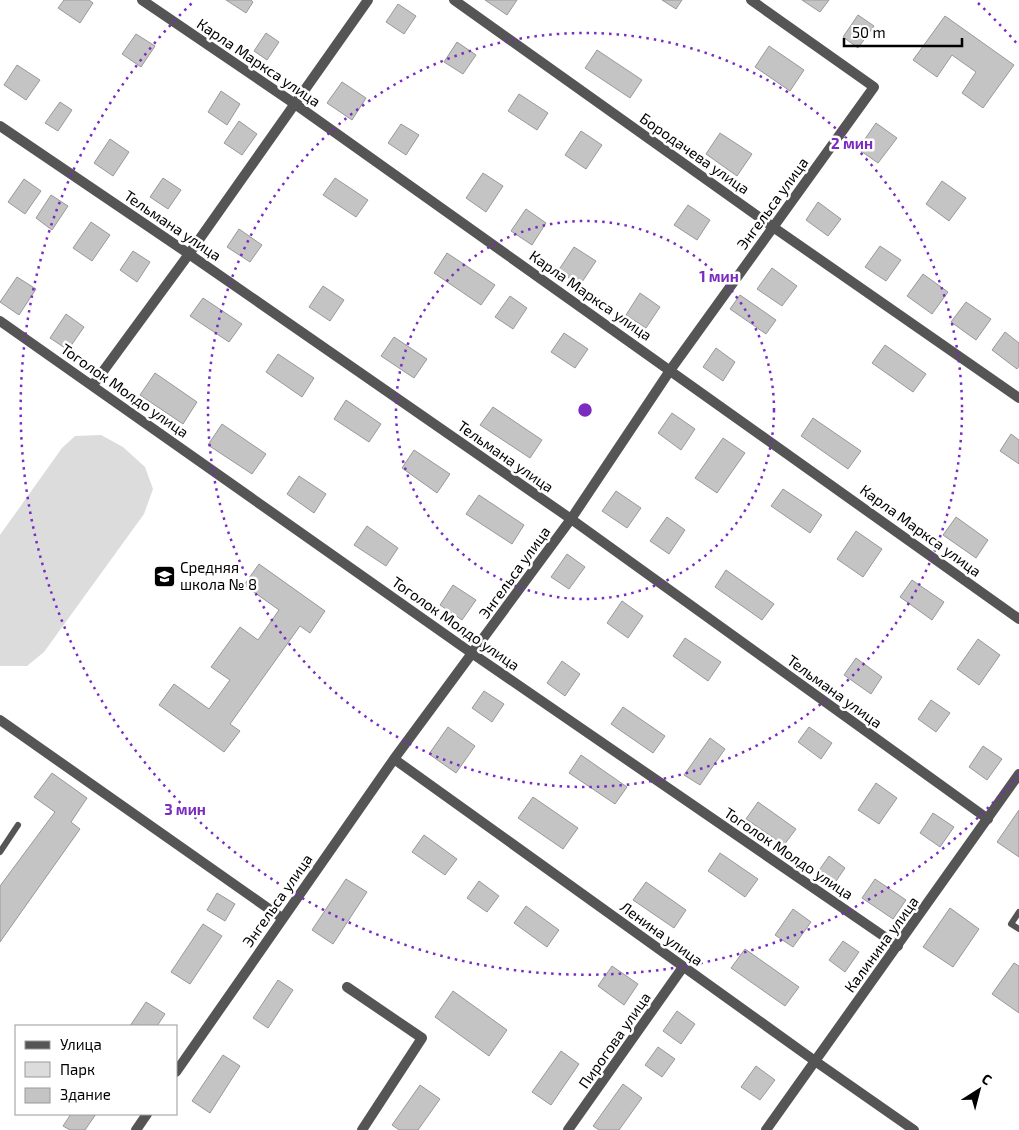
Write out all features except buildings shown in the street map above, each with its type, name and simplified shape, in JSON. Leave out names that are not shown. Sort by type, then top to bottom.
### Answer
[{"type":"street","name":"Карла Маркса улица","points":[[142,0],[295,104],[1019,618]]},
{"type":"street","points":[[93,385],[189,254],[368,0]]},
{"type":"street","name":"Бородачева улица","points":[[454,0],[773,227],[1019,398]]},
{"type":"street","name":"Энгельса улица","points":[[178,1069],[394,759],[571,519],[671,370],[874,87],[752,0]]},
{"type":"street","name":"Тельмана улица","points":[[0,126],[189,254],[571,519],[988,819]]},
{"type":"street","name":"Тоголок Молдо улица","points":[[0,321],[473,654],[898,946]]},
{"type":"street","points":[[0,720],[282,918]]},
{"type":"street","name":"Ленина улица","points":[[394,759],[914,1130]]},
{"type":"street","name":"Калинина улица","points":[[766,1130],[1019,774]]},
{"type":"street","name":"Пирогова улица","points":[[568,1130],[683,967]]},
{"type":"street","points":[[347,987],[422,1038],[362,1130]]},
{"type":"street","points":[[136,1130],[146,1115]]},
{"type":"lane","points":[[0,852],[18,825]]},
{"type":"lane","points":[[1019,912],[1011,924],[1019,929]]},
{"type":"green space","points":[[101,435],[123,447],[145,467],[153,489],[144,514],[44,652],[27,666],[0,666],[0,535],[62,448],[75,436]]},
{"type":"place","name":"Средняя школа № 8","points":[[164,576]]}]
